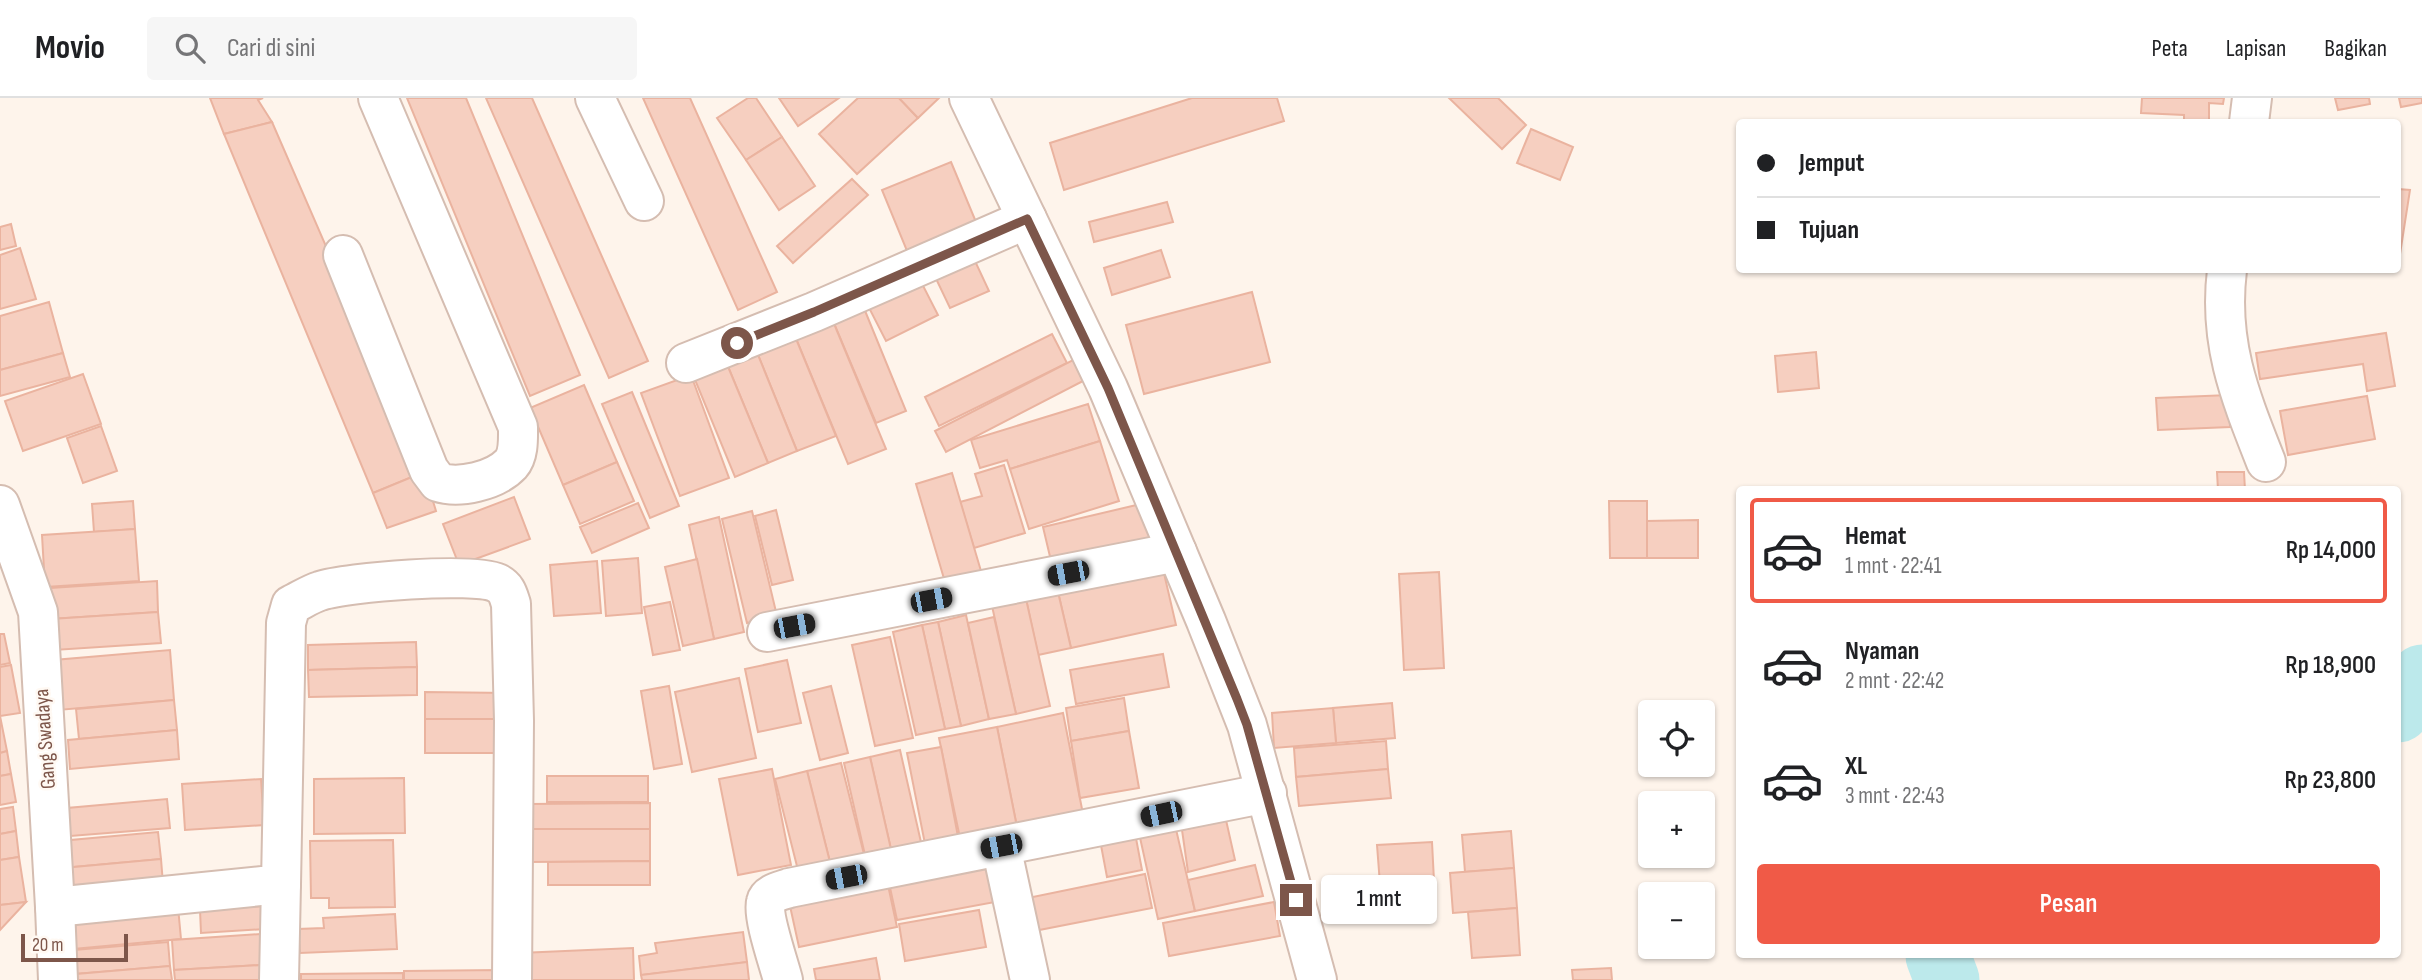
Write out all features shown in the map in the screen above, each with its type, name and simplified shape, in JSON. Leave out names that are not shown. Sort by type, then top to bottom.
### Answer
[{"type":"street","points":[[343,255],[429,470],[438,482],[458,485],[492,477],[511,464],[517,446],[518,427],[379,98]]},
{"type":"street","points":[[596,98],[644,201]]},
{"type":"street","points":[[969,98],[1108,388],[1247,725],[1317,980]]},
{"type":"street","points":[[2249,119],[2252,98]]},
{"type":"street","points":[[686,363],[814,312],[1027,219]]},
{"type":"street","points":[[2227,273],[2226,330],[2237,387],[2266,462]]},
{"type":"street","name":"Gang Swadaya","points":[[0,506],[38,612],[58,980]]},
{"type":"street","points":[[767,632],[1177,552]]},
{"type":"street","points":[[279,980],[286,623],[291,605],[320,591],[392,581],[453,578],[494,581],[505,589],[511,604],[514,721],[512,980]]},
{"type":"street","points":[[783,980],[766,916],[766,901],[772,894],[789,888],[1267,793]]},
{"type":"street","points":[[1001,846],[1030,980]]},
{"type":"street","points":[[55,906],[281,884]]},
{"type":"building","points":[[210,98],[263,98],[258,100],[272,122],[224,134]]},
{"type":"building","points":[[407,98],[466,98],[580,375],[530,396]]},
{"type":"building","points":[[486,98],[532,98],[648,361],[609,378]]},
{"type":"building","points":[[643,98],[690,98],[777,292],[738,310]]},
{"type":"building","points":[[748,98],[756,98],[782,137],[746,160],[717,118]]},
{"type":"building","points":[[779,98],[839,98],[798,126]]},
{"type":"building","points":[[858,98],[899,98],[918,118],[857,174],[819,134]]},
{"type":"building","points":[[899,98],[939,98],[918,118]]},
{"type":"building","points":[[1192,98],[1277,98],[1284,121],[1064,190],[1050,143]]},
{"type":"building","points":[[1449,98],[1498,98],[1526,125],[1502,149]]},
{"type":"building","points":[[2142,98],[2224,98],[2223,104],[2209,103],[2209,119],[2184,119],[2184,115],[2141,113]]},
{"type":"building","points":[[2335,98],[2369,98],[2370,104],[2338,110]]},
{"type":"building","points":[[2399,98],[2422,98],[2422,103],[2401,107]]},
{"type":"building","points":[[272,122],[424,472],[373,493],[224,134]]},
{"type":"building","points":[[1531,129],[1573,147],[1560,180],[1517,163]]},
{"type":"building","points":[[782,137],[815,186],[779,210],[746,160]]},
{"type":"building","points":[[951,162],[981,234],[912,263],[882,190]]},
{"type":"building","points":[[852,179],[868,195],[793,263],[777,246]]},
{"type":"building","points":[[2401,189],[2410,190],[2401,248]]},
{"type":"building","points":[[1167,202],[1173,222],[1094,242],[1089,222]]},
{"type":"building","points":[[11,224],[16,246],[0,250],[0,227]]},
{"type":"building","points":[[968,246],[989,291],[950,308],[929,264]]},
{"type":"building","points":[[20,248],[36,299],[0,309],[0,255]]},
{"type":"building","points":[[1161,250],[1170,277],[1112,295],[1104,268]]},
{"type":"building","points":[[916,272],[938,315],[886,341],[864,298]]},
{"type":"building","points":[[1252,292],[1270,362],[1144,394],[1126,325]]},
{"type":"building","points":[[861,301],[906,411],[876,423],[830,314]]},
{"type":"building","points":[[49,302],[63,353],[0,370],[0,316]]},
{"type":"building","points":[[830,314],[886,449],[848,464],[792,329]]},
{"type":"building","points":[[792,329],[836,436],[797,451],[754,345]]},
{"type":"building","points":[[2386,333],[2395,386],[2367,391],[2363,364],[2260,379],[2256,353]]},
{"type":"building","points":[[1052,334],[1067,363],[939,426],[925,397]]},
{"type":"building","points":[[754,345],[797,451],[768,463],[724,357]]},
{"type":"building","points":[[1816,352],[1819,388],[1778,392],[1775,356]]},
{"type":"building","points":[[63,353],[70,377],[0,396],[0,370]]},
{"type":"building","points":[[724,357],[768,463],[735,477],[691,370]]},
{"type":"building","points":[[1073,360],[1083,381],[946,452],[935,431]]},
{"type":"building","points":[[83,374],[101,424],[23,451],[5,401]]},
{"type":"building","points":[[691,375],[729,478],[680,496],[641,393]]},
{"type":"building","points":[[584,385],[617,462],[563,485],[530,408]]},
{"type":"building","points":[[632,392],[679,506],[650,518],[602,404]]},
{"type":"building","points":[[2229,395],[2230,427],[2158,430],[2156,398]]},
{"type":"building","points":[[2367,396],[2375,439],[2288,455],[2280,411]]},
{"type":"building","points":[[1088,404],[1100,441],[1010,469],[1007,460],[980,468],[971,440]]},
{"type":"building","points":[[101,426],[117,471],[83,483],[67,438]]},
{"type":"building","points":[[1100,441],[1119,501],[1029,529],[1010,469]]},
{"type":"building","points":[[617,462],[634,501],[580,524],[563,485]]},
{"type":"building","points":[[1004,465],[1025,533],[974,548],[960,502],[982,496],[975,474]]},
{"type":"building","points":[[424,472],[436,511],[387,528],[373,493]]},
{"type":"building","points":[[2217,472],[2244,472],[2245,486],[2218,486]]},
{"type":"building","points":[[952,473],[981,571],[945,582],[916,484]]},
{"type":"building","points":[[514,497],[530,539],[459,565],[443,524]]},
{"type":"building","points":[[133,501],[135,529],[94,532],[92,504]]},
{"type":"building","points":[[1609,501],[1647,501],[1647,558],[1610,558]]},
{"type":"building","points":[[638,503],[649,528],[592,553],[580,527]]},
{"type":"building","points":[[1145,503],[1154,542],[1052,565],[1043,527]]},
{"type":"building","points":[[776,510],[793,580],[772,585],[755,516]]},
{"type":"building","points":[[752,511],[777,616],[747,623],[722,519]]},
{"type":"building","points":[[719,517],[744,632],[714,639],[689,525]]},
{"type":"building","points":[[1698,520],[1698,558],[1647,558],[1647,521]]},
{"type":"building","points":[[135,529],[139,581],[45,587],[42,535]]},
{"type":"building","points":[[638,558],[642,613],[606,616],[602,561]]},
{"type":"building","points":[[697,559],[714,639],[683,646],[665,567]]},
{"type":"building","points":[[597,561],[601,613],[554,616],[550,565]]},
{"type":"building","points":[[1163,569],[1176,625],[1071,648],[1058,592]]},
{"type":"building","points":[[1439,572],[1444,668],[1404,670],[1399,574]]},
{"type":"building","points":[[157,581],[158,612],[51,619],[50,588]]},
{"type":"building","points":[[1058,592],[1071,648],[1038,655],[1026,599]]},
{"type":"building","points":[[1026,599],[1050,706],[1016,714],[992,606]]},
{"type":"building","points":[[670,602],[680,650],[653,655],[644,607]]},
{"type":"building","points":[[158,612],[161,643],[54,650],[51,619]]},
{"type":"building","points":[[966,615],[989,719],[961,726],[938,622]]},
{"type":"building","points":[[994,617],[1016,714],[989,719],[968,623]]},
{"type":"building","points":[[938,622],[961,726],[945,729],[922,625]]},
{"type":"building","points":[[922,625],[945,729],[916,735],[893,632]]},
{"type":"building","points":[[0,634],[4,634],[10,663],[0,665]]},
{"type":"building","points":[[890,637],[913,738],[875,746],[852,645]]},
{"type":"building","points":[[416,642],[417,667],[308,670],[308,645]]},
{"type":"building","points":[[170,650],[174,700],[58,710],[54,660]]},
{"type":"building","points":[[1163,654],[1169,687],[1076,704],[1070,670]]},
{"type":"building","points":[[787,660],[801,723],[758,732],[745,669]]},
{"type":"building","points":[[11,665],[20,713],[0,716],[0,667]]},
{"type":"building","points":[[417,667],[417,695],[309,697],[308,670]]},
{"type":"building","points":[[739,678],[756,758],[692,772],[675,692]]},
{"type":"building","points":[[669,686],[682,764],[654,769],[641,691]]},
{"type":"building","points":[[831,686],[848,753],[820,760],[803,693]]},
{"type":"building","points":[[425,692],[509,693],[509,719],[425,719]]},
{"type":"building","points":[[1124,698],[1129,731],[1071,741],[1066,708]]},
{"type":"building","points":[[174,700],[177,730],[79,739],[76,709]]},
{"type":"building","points":[[1392,703],[1395,738],[1336,743],[1333,708]]},
{"type":"building","points":[[1333,708],[1336,743],[1274,748],[1272,713]]},
{"type":"building","points":[[1063,713],[1083,814],[1017,827],[997,727]]},
{"type":"building","points":[[0,716],[7,751],[0,753]]},
{"type":"building","points":[[425,719],[509,719],[508,753],[425,753]]},
{"type":"building","points":[[997,727],[1017,827],[960,838],[939,738]]},
{"type":"building","points":[[177,730],[179,759],[70,769],[68,740]]},
{"type":"building","points":[[1129,731],[1139,788],[1080,798],[1071,741]]},
{"type":"building","points":[[1386,741],[1388,769],[1296,777],[1294,748]]},
{"type":"building","points":[[941,747],[960,847],[927,854],[907,753]]},
{"type":"building","points":[[900,750],[923,851],[893,858],[870,757]]},
{"type":"building","points":[[7,751],[11,774],[0,776],[0,753]]},
{"type":"building","points":[[870,757],[893,858],[867,864],[844,763]]},
{"type":"building","points":[[841,763],[867,866],[833,874],[807,771]]},
{"type":"building","points":[[772,769],[791,865],[738,875],[719,779]]},
{"type":"building","points":[[1388,769],[1391,798],[1299,806],[1296,777]]},
{"type":"building","points":[[807,771],[833,874],[801,882],[775,779]]},
{"type":"building","points":[[11,774],[16,802],[0,805],[0,776]]},
{"type":"building","points":[[547,776],[648,776],[648,802],[547,802]]},
{"type":"building","points":[[404,778],[405,833],[314,834],[314,779]]},
{"type":"building","points":[[261,779],[264,825],[185,830],[182,784]]},
{"type":"building","points":[[167,799],[170,828],[58,837],[56,809]]},
{"type":"building","points":[[650,803],[650,829],[529,829],[529,804]]},
{"type":"building","points":[[13,807],[16,831],[0,834],[0,809]]},
{"type":"building","points":[[1226,820],[1235,860],[1188,872],[1182,830]]},
{"type":"building","points":[[1175,825],[1195,911],[1158,919],[1139,833]]},
{"type":"building","points":[[529,829],[650,829],[650,861],[529,862]]},
{"type":"building","points":[[16,831],[19,857],[0,860],[0,834]]},
{"type":"building","points":[[1511,831],[1514,868],[1465,872],[1462,835]]},
{"type":"building","points":[[158,832],[161,859],[63,868],[60,841]]},
{"type":"building","points":[[1135,833],[1142,870],[1107,877],[1100,840]]},
{"type":"building","points":[[393,840],[395,907],[329,908],[329,898],[311,898],[310,841]]},
{"type":"building","points":[[1432,842],[1434,881],[1380,884],[1377,845]]},
{"type":"building","points":[[19,857],[26,902],[0,905],[0,860]]},
{"type":"building","points":[[161,859],[163,884],[64,893],[63,868]]},
{"type":"building","points":[[650,861],[650,885],[548,885],[548,862]]},
{"type":"building","points":[[988,865],[995,902],[897,920],[889,883]]},
{"type":"building","points":[[1255,865],[1263,896],[1195,911],[1188,880]]},
{"type":"building","points":[[1514,868],[1517,908],[1453,913],[1450,873]]},
{"type":"building","points":[[1145,874],[1152,908],[1029,932],[1023,899]]},
{"type":"building","points":[[888,885],[897,927],[799,947],[790,906]]},
{"type":"building","points":[[26,902],[0,930],[0,905]]},
{"type":"building","points":[[1274,902],[1280,936],[1169,956],[1163,923]]},
{"type":"building","points":[[264,906],[265,929],[201,933],[200,910]]},
{"type":"building","points":[[178,907],[181,939],[73,949],[70,917]]},
{"type":"building","points":[[1517,908],[1520,955],[1472,958],[1468,912]]},
{"type":"building","points":[[979,910],[986,947],[905,961],[899,924]]},
{"type":"building","points":[[395,914],[397,949],[300,953],[298,929],[324,928],[323,918]]},
{"type":"building","points":[[743,932],[747,962],[641,975],[639,956],[657,953],[655,943]]},
{"type":"building","points":[[260,934],[262,965],[174,970],[172,940]]},
{"type":"building","points":[[168,942],[170,966],[64,975],[62,951]]},
{"type":"building","points":[[633,948],[634,980],[521,980],[520,953]]},
{"type":"building","points":[[876,958],[880,980],[816,980],[814,969]]},
{"type":"building","points":[[747,962],[749,980],[642,980],[641,975]]},
{"type":"building","points":[[262,965],[263,980],[175,980],[174,970]]},
{"type":"building","points":[[170,966],[172,980],[65,980],[64,975]]},
{"type":"building","points":[[1611,968],[1612,980],[1573,980],[1572,970]]},
{"type":"building","points":[[500,970],[500,980],[404,980],[404,971]]},
{"type":"building","points":[[403,973],[403,980],[301,980],[301,974]]},
{"type":"waterway","points":[[2401,706],[2422,677]]},
{"type":"waterway","points":[[1939,958],[1947,980]]},
{"type":"route","points":[[737,343],[1027,219],[1108,388],[1237,699],[1267,793],[1296,900]]}]
